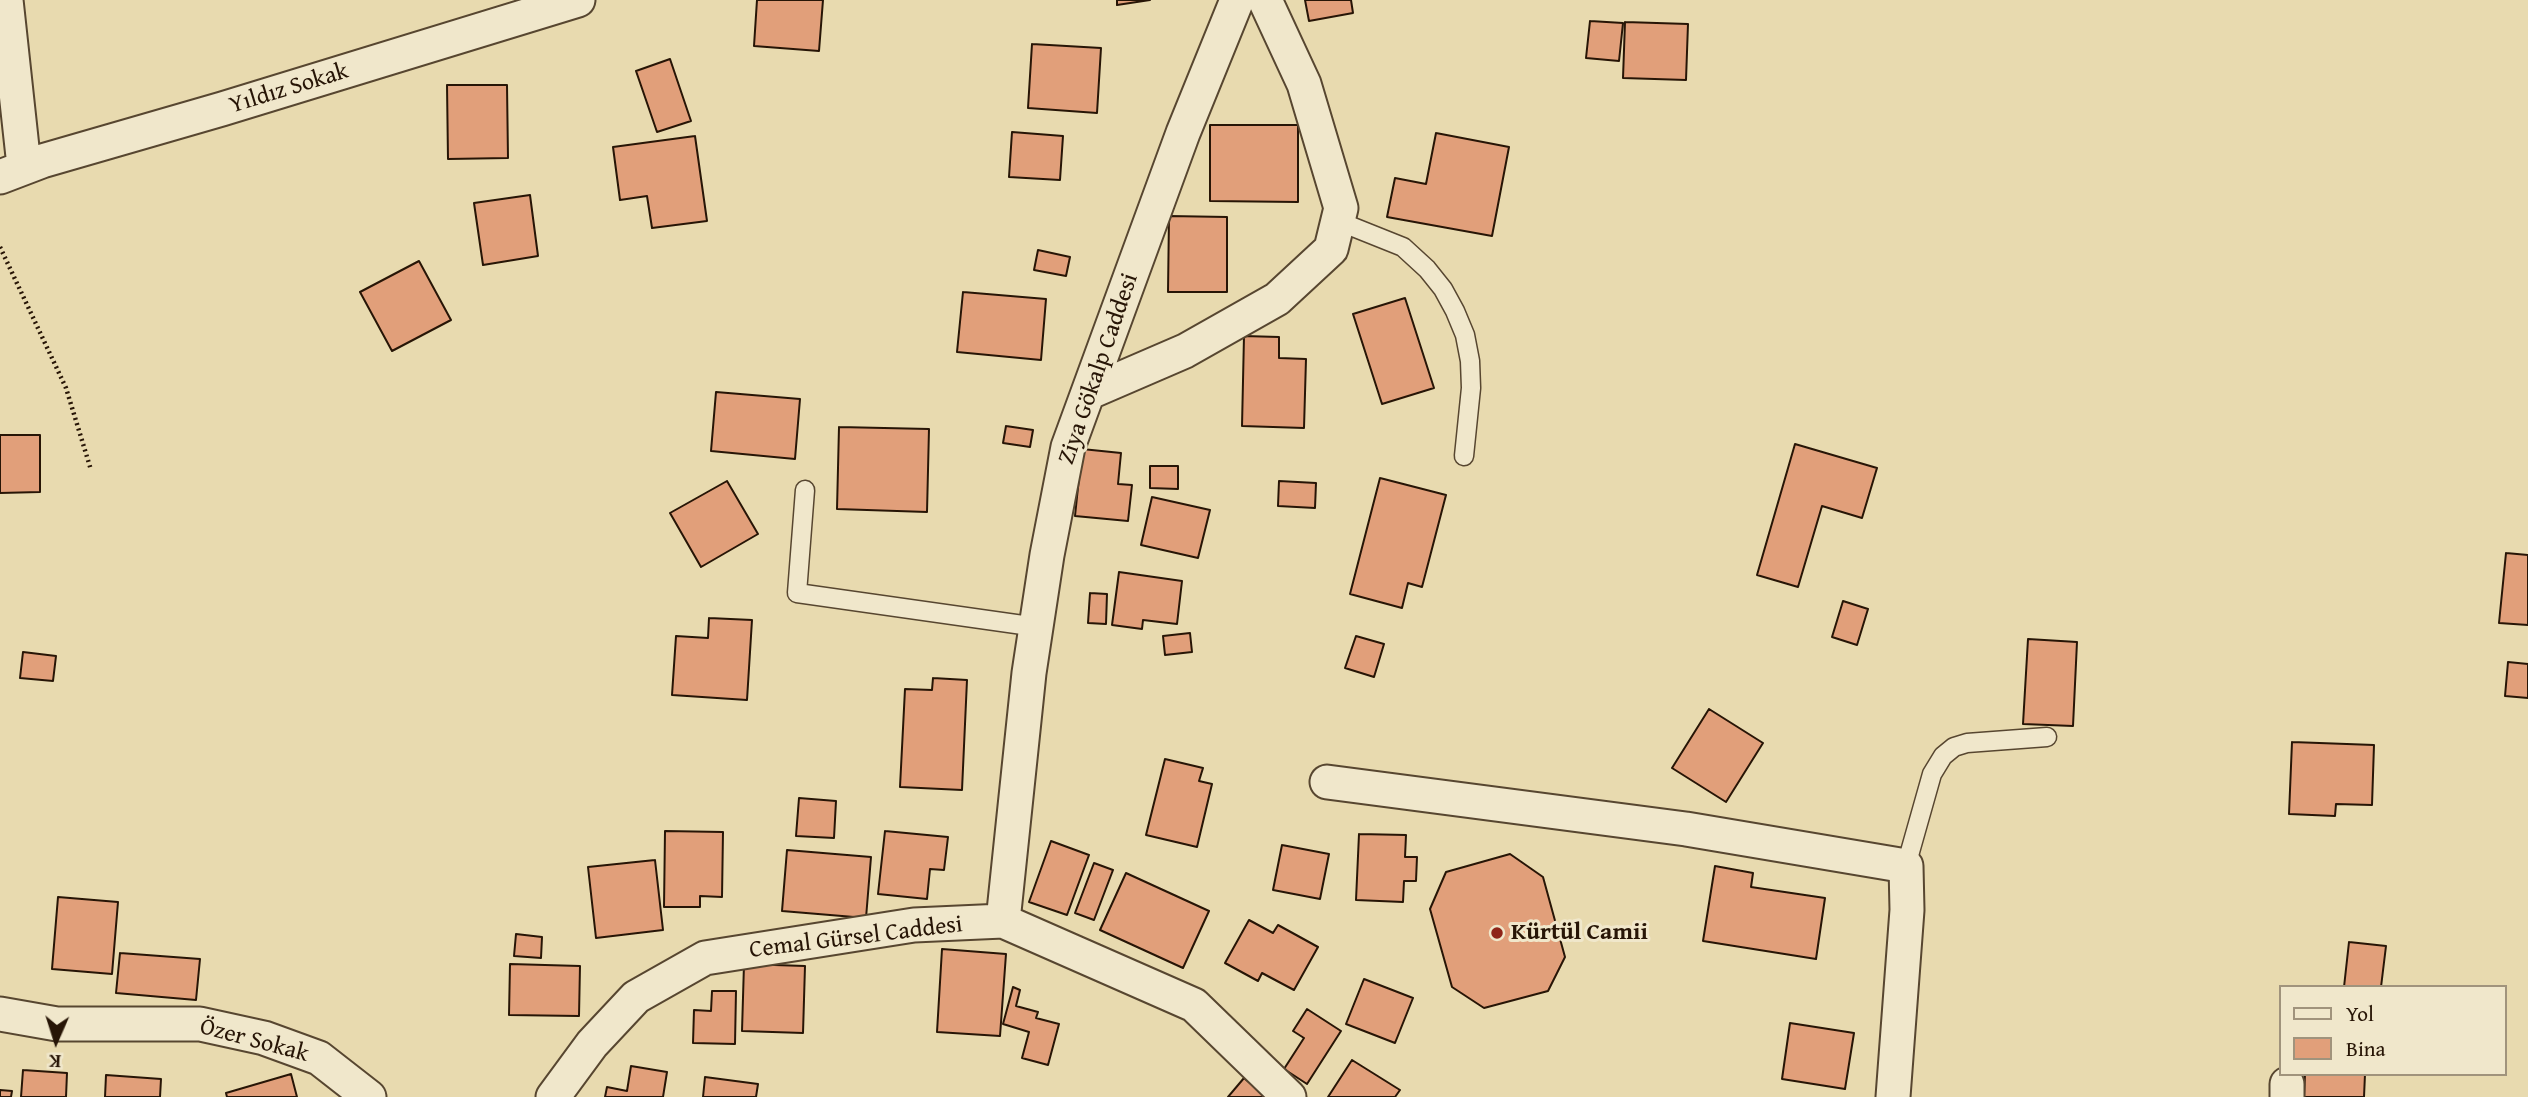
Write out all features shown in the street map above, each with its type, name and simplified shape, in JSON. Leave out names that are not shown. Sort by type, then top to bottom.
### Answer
[{"type":"street","points":[[6,0],[24,166],[11,173]]},
{"type":"street","name":"Yıldız Sokak","points":[[11,173],[543,5],[578,0]]},
{"type":"street","name":"Ziya Gökalp Caddesi","points":[[1003,921],[1029,673],[1068,447],[1183,133],[1237,0]]},
{"type":"street","points":[[1090,392],[1185,351],[1277,299],[1331,249],[1341,208],[1304,84],[1265,0]]},
{"type":"street","points":[[1327,782],[1686,829],[1906,866],[1907,910],[1893,1097]]},
{"type":"street","name":"Cemal Gürsel Caddesi","points":[[552,1097],[592,1044],[636,997],[705,957],[914,925],[1003,921],[1194,1005],[1289,1097]]},
{"type":"street","name":"Özer Sokak","points":[[0,1014],[57,1024],[200,1024],[264,1038],[318,1058],[369,1097]]},
{"type":"lane","points":[[1338,221],[1403,247],[1427,269],[1443,289],[1465,335],[1470,361],[1471,388],[1464,456]]},
{"type":"lane","points":[[805,490],[797,593],[1037,626]]},
{"type":"lane","points":[[1906,866],[1932,774],[1943,756],[1954,747],[1967,743],[2047,737]]},
{"type":"path","points":[[0,247],[66,388],[91,470]]},
{"type":"building","points":[[757,0],[823,0],[819,51],[754,46]]},
{"type":"building","points":[[1117,0],[1150,0],[1117,5]]},
{"type":"building","points":[[1305,0],[1351,0],[1353,13],[1309,21]]},
{"type":"building","points":[[1590,21],[1623,23],[1619,61],[1586,58]]},
{"type":"building","points":[[1625,22],[1688,24],[1686,80],[1623,78]]},
{"type":"building","points":[[1032,44],[1101,48],[1097,113],[1028,108]]},
{"type":"building","points":[[670,59],[691,121],[657,132],[636,71]]},
{"type":"building","points":[[447,85],[507,85],[508,158],[448,159]]},
{"type":"building","points":[[1210,125],[1298,125],[1298,202],[1210,201]]},
{"type":"building","points":[[1012,132],[1063,136],[1060,180],[1009,177]]},
{"type":"building","points":[[1436,133],[1509,147],[1492,236],[1387,217],[1395,178],[1426,184]]},
{"type":"building","points":[[695,136],[707,221],[652,228],[647,196],[620,200],[613,147]]},
{"type":"building","points":[[530,195],[538,256],[483,265],[474,203]]},
{"type":"building","points":[[1169,216],[1227,217],[1227,292],[1168,292]]},
{"type":"building","points":[[1038,250],[1070,257],[1066,276],[1034,270]]},
{"type":"building","points":[[419,261],[451,320],[392,351],[360,292]]},
{"type":"building","points":[[963,292],[1046,299],[1041,360],[957,352]]},
{"type":"building","points":[[1405,298],[1434,388],[1382,404],[1353,314]]},
{"type":"building","points":[[1244,336],[1279,337],[1279,358],[1306,359],[1304,428],[1242,426]]},
{"type":"building","points":[[716,392],[800,399],[795,459],[711,451]]},
{"type":"building","points":[[1006,426],[1033,430],[1030,447],[1003,443]]},
{"type":"building","points":[[839,427],[929,429],[927,512],[837,509]]},
{"type":"building","points":[[0,435],[40,435],[40,492],[0,493]]},
{"type":"building","points":[[1795,444],[1877,468],[1862,518],[1822,506],[1798,587],[1757,575]]},
{"type":"building","points":[[1082,449],[1121,453],[1118,484],[1132,485],[1128,521],[1075,516]]},
{"type":"building","points":[[1150,466],[1178,466],[1178,489],[1150,488]]},
{"type":"building","points":[[1380,478],[1446,495],[1422,587],[1408,583],[1402,608],[1350,594]]},
{"type":"building","points":[[727,481],[758,534],[701,567],[670,513]]},
{"type":"building","points":[[1279,481],[1316,483],[1315,508],[1278,506]]},
{"type":"building","points":[[1152,497],[1210,510],[1198,558],[1141,545]]},
{"type":"building","points":[[2506,553],[2528,555],[2528,625],[2499,623]]},
{"type":"building","points":[[1119,572],[1182,581],[1177,624],[1143,620],[1142,629],[1112,625]]},
{"type":"building","points":[[1090,593],[1107,594],[1106,624],[1088,623]]},
{"type":"building","points":[[1843,601],[1868,609],[1857,645],[1832,637]]},
{"type":"building","points":[[709,618],[752,620],[747,700],[672,695],[676,636],[708,638]]},
{"type":"building","points":[[1190,633],[1192,652],[1165,655],[1163,636]]},
{"type":"building","points":[[1356,636],[1384,644],[1374,677],[1345,668]]},
{"type":"building","points":[[2028,639],[2077,642],[2073,726],[2023,724]]},
{"type":"building","points":[[23,652],[56,656],[53,681],[20,678]]},
{"type":"building","points":[[2508,662],[2528,664],[2528,698],[2505,696]]},
{"type":"building","points":[[933,678],[967,680],[962,790],[900,787],[905,689],[932,690]]},
{"type":"building","points":[[1709,709],[1763,743],[1726,802],[1672,768]]},
{"type":"building","points":[[2292,742],[2374,745],[2372,805],[2336,804],[2335,816],[2289,814]]},
{"type":"building","points":[[1165,759],[1203,768],[1199,781],[1212,784],[1197,847],[1146,835]]},
{"type":"building","points":[[799,798],[836,801],[834,838],[796,836]]},
{"type":"building","points":[[665,831],[723,832],[722,897],[700,896],[700,907],[664,907]]},
{"type":"building","points":[[885,831],[948,837],[944,870],[930,869],[927,899],[878,894]]},
{"type":"building","points":[[1359,834],[1406,835],[1405,857],[1417,857],[1416,881],[1404,881],[1403,902],[1356,900]]},
{"type":"building","points":[[1051,841],[1089,855],[1067,915],[1029,902]]},
{"type":"building","points":[[1282,845],[1329,854],[1320,899],[1273,890]]},
{"type":"building","points":[[787,850],[871,857],[866,918],[782,911]]},
{"type":"building","name":"Kürtül Camii","points":[[1510,854],[1543,877],[1565,957],[1548,991],[1484,1008],[1452,987],[1430,909],[1446,872]]},
{"type":"building","points":[[655,860],[663,930],[596,938],[588,867]]},
{"type":"building","points":[[1094,863],[1113,870],[1094,920],[1075,913]]},
{"type":"building","points":[[1715,866],[1753,873],[1751,887],[1825,898],[1816,959],[1703,941]]},
{"type":"building","points":[[1126,873],[1209,911],[1183,968],[1100,930]]},
{"type":"building","points":[[58,897],[118,902],[112,974],[52,969]]},
{"type":"building","points":[[1249,920],[1273,933],[1278,925],[1318,947],[1294,990],[1262,973],[1258,981],[1225,963]]},
{"type":"building","points":[[516,934],[542,937],[541,958],[514,956]]},
{"type":"building","points":[[2349,942],[2386,946],[2381,985],[2344,985]]},
{"type":"building","points":[[942,949],[1006,954],[1000,1036],[937,1032]]},
{"type":"building","points":[[120,953],[200,959],[196,1000],[116,993]]},
{"type":"building","points":[[510,964],[580,966],[579,1016],[509,1015]]},
{"type":"building","points":[[744,964],[805,966],[803,1033],[742,1031]]},
{"type":"building","points":[[1364,979],[1413,998],[1395,1043],[1346,1024]]},
{"type":"building","points":[[1013,987],[1020,990],[1016,1006],[1038,1012],[1036,1018],[1059,1024],[1048,1065],[1022,1058],[1029,1032],[1003,1024]]},
{"type":"building","points":[[712,991],[736,991],[735,1044],[693,1043],[694,1010],[711,1011]]},
{"type":"building","points":[[1307,1009],[1341,1031],[1307,1084],[1284,1069],[1304,1038],[1293,1031]]},
{"type":"building","points":[[1790,1023],[1854,1033],[1845,1089],[1782,1079]]},
{"type":"building","points":[[1352,1060],[1400,1090],[1395,1097],[1328,1097]]},
{"type":"building","points":[[631,1066],[667,1072],[663,1097],[605,1097],[607,1087],[627,1091]]},
{"type":"building","points":[[23,1070],[67,1073],[66,1097],[21,1097]]},
{"type":"building","points":[[291,1074],[297,1097],[227,1097],[226,1093]]},
{"type":"building","points":[[106,1075],[161,1079],[160,1097],[105,1097]]},
{"type":"building","points":[[2305,1076],[2365,1076],[2364,1097],[2304,1097]]},
{"type":"building","points":[[705,1077],[758,1084],[756,1097],[703,1097]]},
{"type":"building","points":[[1244,1078],[1267,1097],[1228,1097]]},
{"type":"building","points":[[0,1090],[12,1091],[11,1097],[0,1097]]},
{"type":"place","name":"Kürtül Camii","points":[[1497,933]]}]
